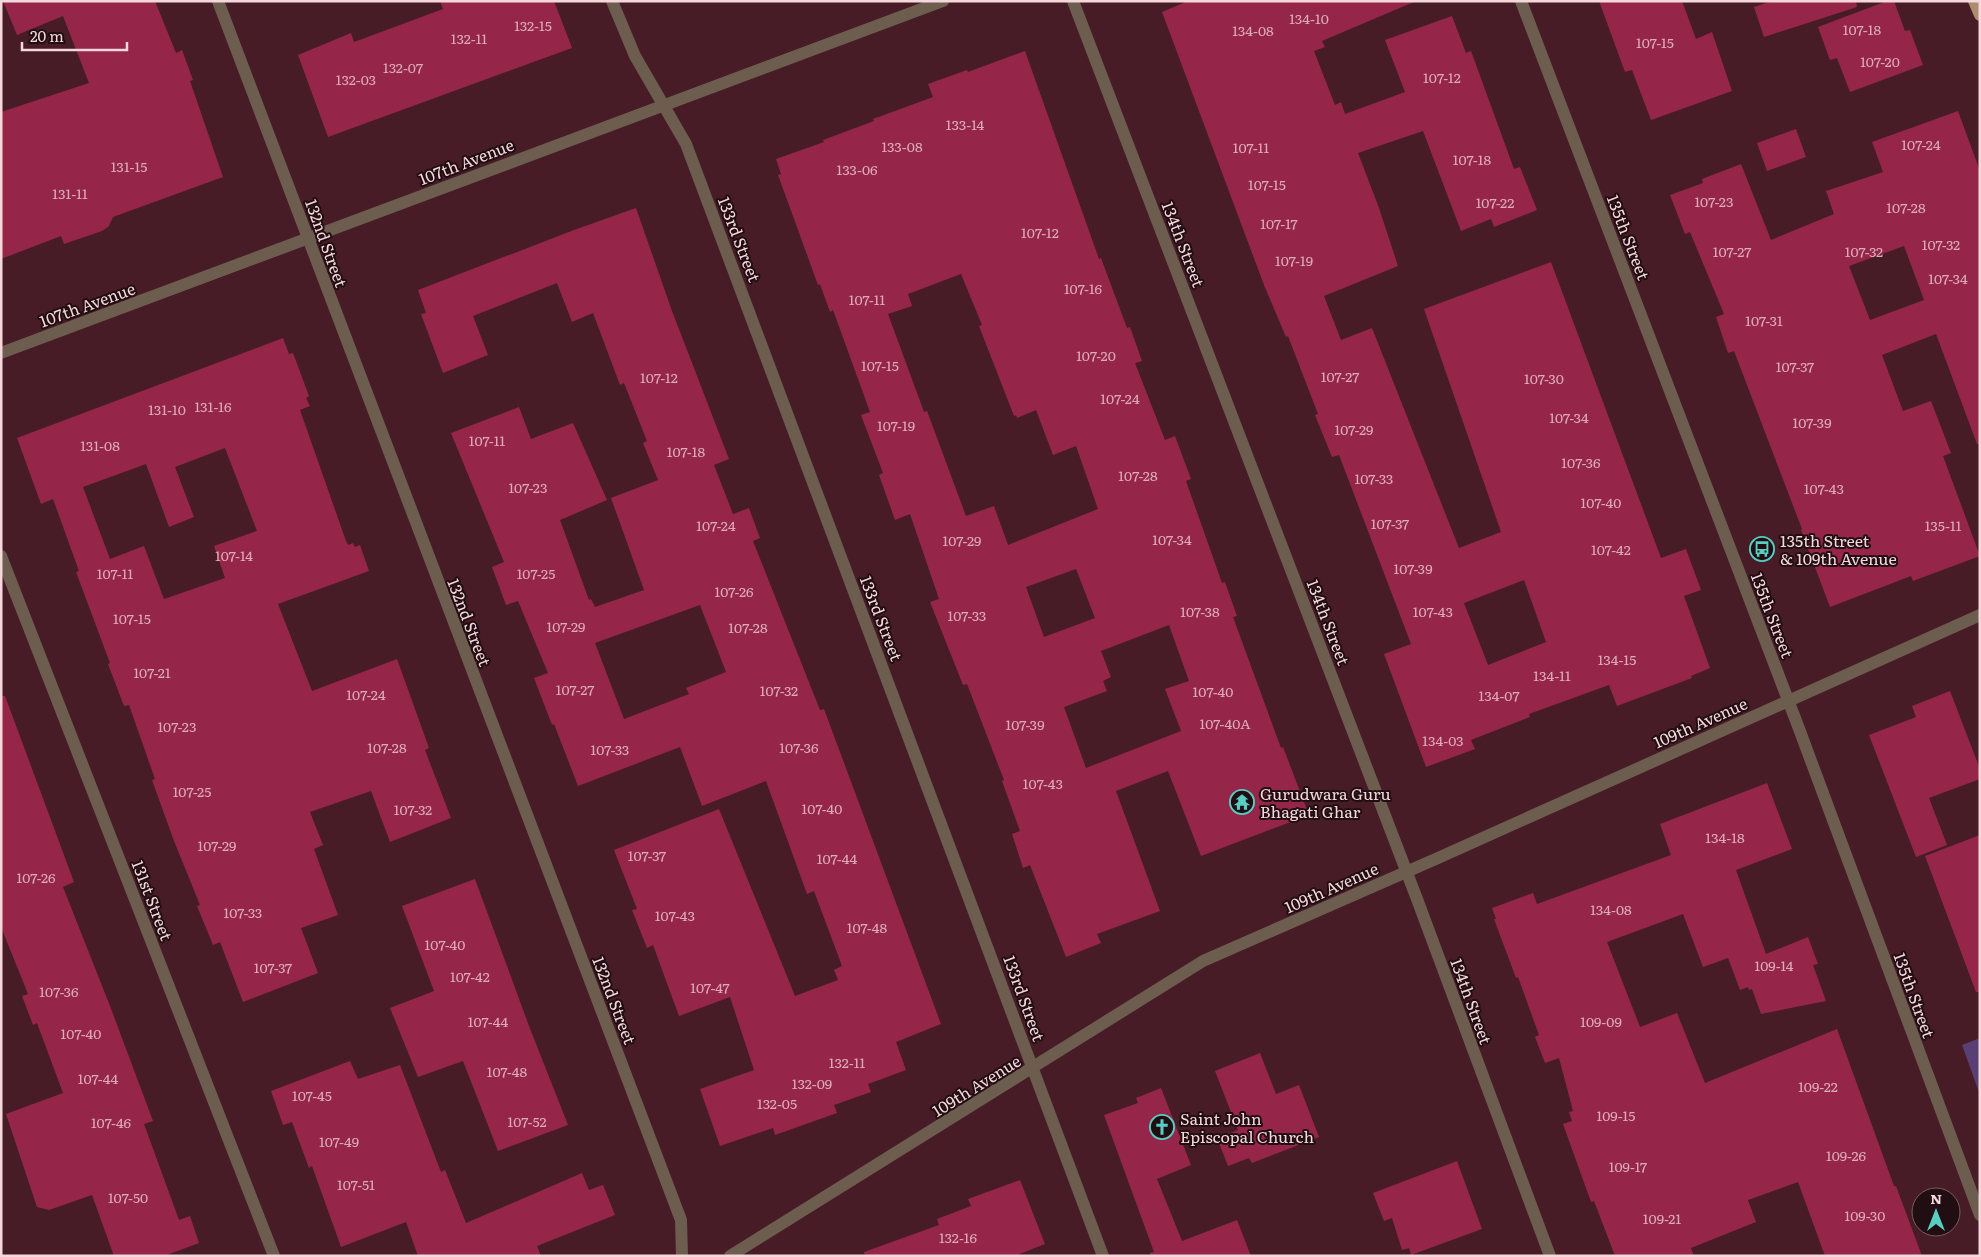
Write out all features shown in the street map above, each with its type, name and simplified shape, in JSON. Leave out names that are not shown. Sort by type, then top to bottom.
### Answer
[{"type":"main road","points":[[1974,1],[1980,15]]},
{"type":"street","name":"132nd Street","points":[[218,1],[681,1220],[682,1256]]},
{"type":"street","name":"133rd Street","points":[[612,1],[635,56],[690,153],[1103,1256]]},
{"type":"street","name":"107th Avenue","points":[[1,353],[943,1]]},
{"type":"street","name":"134th Street","points":[[1074,1],[1407,872],[1550,1256]]},
{"type":"street","name":"135th Street","points":[[1521,1],[1788,701],[1980,1215]]},
{"type":"street","name":"131st Street","points":[[1,556],[274,1256]]},
{"type":"street","name":"109th Avenue","points":[[730,1256],[1203,961],[1407,872],[1980,615]]},
{"type":"shaded area","points":[[1980,1038],[1980,1095],[1962,1045]]},
{"type":"building","points":[[3,1],[155,1],[176,53],[182,50],[193,80],[190,81],[223,177],[113,217],[109,226],[102,231],[64,244],[61,236],[1,259],[1,112],[89,83],[63,16],[17,35]]},
{"type":"building","points":[[440,1],[554,1],[572,48],[328,137],[298,55],[351,33],[354,42],[443,9]]},
{"type":"building","points":[[1188,1],[1416,1],[1322,41],[1325,47],[1314,51],[1335,105],[1341,102],[1345,114],[1405,92],[1385,40],[1452,16],[1466,53],[1471,51],[1514,169],[1520,167],[1537,210],[1494,227],[1491,219],[1461,231],[1423,131],[1358,153],[1398,266],[1324,296],[1341,340],[1372,328],[1459,548],[1501,532],[1424,309],[1551,262],[1661,558],[1686,549],[1701,590],[1684,596],[1710,668],[1691,676],[1692,678],[1617,706],[1609,685],[1529,714],[1530,717],[1471,740],[1475,749],[1426,767],[1384,654],[1411,644],[1339,455],[1332,457],[1315,415],[1318,414],[1288,336],[1286,337],[1264,285],[1162,12]],"holes":[[[1524,580],[1546,642],[1488,665],[1464,603]]]},
{"type":"building","points":[[1599,1],[1682,1],[1696,39],[1712,32],[1732,91],[1651,120],[1632,70],[1625,72]]},
{"type":"building","points":[[1772,1],[1856,1],[1857,7],[1764,37],[1754,7]]},
{"type":"building","points":[[1887,1],[1894,1],[1905,31],[1910,30],[1923,65],[1850,92],[1837,58],[1830,60],[1818,27]]},
{"type":"building","points":[[1025,51],[1099,259],[1101,258],[1127,328],[1130,327],[1142,361],[1135,363],[1165,440],[1175,436],[1191,479],[1186,481],[1222,583],[1225,582],[1237,616],[1233,617],[1281,748],[1283,747],[1309,815],[1201,856],[1168,771],[1116,791],[1160,911],[1097,934],[1101,943],[1066,957],[1030,865],[1023,868],[1012,834],[1020,831],[1002,781],[1004,780],[967,684],[963,685],[930,602],[939,599],[910,514],[895,520],[879,475],[883,473],[861,415],[870,412],[833,310],[830,312],[820,284],[818,285],[778,175],[781,174],[776,159],[824,142],[823,140],[874,121],[873,119],[933,97],[928,84],[967,70],[968,72]],"holes":[[[961,274],[982,325],[979,326],[1014,416],[1016,415],[1017,418],[1036,410],[1053,455],[1076,446],[1098,509],[1008,545],[994,506],[966,516],[927,411],[924,412],[888,314],[912,306],[908,294]],[[1076,569],[1095,618],[1044,637],[1026,587]],[[1169,625],[1189,681],[1165,689],[1181,731],[1086,768],[1064,707],[1107,691],[1103,681],[1111,677],[1101,651]]]},
{"type":"building","points":[[1958,111],[1980,171],[1980,444],[1977,444],[1936,334],[1882,355],[1903,411],[1931,401],[1951,453],[1943,456],[1980,556],[1913,581],[1911,576],[1830,607],[1734,351],[1728,353],[1716,317],[1724,314],[1690,232],[1685,234],[1670,195],[1703,183],[1702,179],[1741,164],[1771,240],[1834,214],[1826,191],[1883,172],[1872,142]],"holes":[[[1904,246],[1924,300],[1870,320],[1849,266]]]},
{"type":"building","points":[[1796,129],[1806,157],[1767,171],[1757,143]]},
{"type":"building","points":[[636,208],[672,311],[729,459],[714,465],[733,514],[749,508],[760,538],[753,541],[820,710],[824,709],[941,1024],[896,1042],[906,1070],[868,1084],[871,1092],[834,1105],[837,1113],[775,1135],[773,1128],[720,1146],[700,1089],[754,1070],[730,997],[679,1016],[653,945],[647,948],[632,910],[637,909],[614,850],[719,809],[795,996],[838,980],[834,970],[842,966],[814,891],[807,894],[766,781],[702,806],[680,747],[578,786],[534,678],[548,673],[518,601],[506,605],[492,567],[504,562],[451,433],[519,407],[531,439],[573,423],[607,500],[560,520],[589,600],[591,599],[595,607],[644,590],[611,498],[658,480],[643,443],[647,441],[624,383],[620,385],[593,313],[572,322],[557,283],[473,316],[488,355],[443,373],[421,314],[426,313],[418,290]],"holes":[[[700,605],[726,672],[686,688],[689,694],[624,719],[595,643]]]},
{"type":"building","points":[[283,338],[289,354],[293,353],[309,396],[306,398],[310,406],[300,410],[346,541],[348,545],[353,543],[355,547],[360,545],[369,571],[278,604],[312,691],[397,659],[429,748],[425,750],[451,818],[390,842],[371,791],[310,812],[323,845],[314,849],[338,915],[301,928],[318,973],[243,1002],[220,942],[213,945],[197,906],[200,905],[152,780],[155,779],[129,705],[124,706],[108,664],[110,663],[76,572],[79,571],[53,499],[41,504],[17,438]],"holes":[[[225,448],[257,531],[214,546],[225,578],[164,599],[144,546],[110,559],[83,487],[146,464],[169,527],[194,517],[175,467]]]},
{"type":"building","points":[[1950,691],[1980,769],[1980,779],[1929,798],[1947,845],[1916,857],[1869,735],[1916,717],[1912,706]]},
{"type":"building","points":[[1,696],[5,696],[74,882],[63,887],[153,1121],[144,1124],[179,1220],[190,1216],[199,1243],[164,1256],[114,1256],[92,1195],[49,1210],[37,1207],[6,1114],[63,1093],[37,1023],[33,1025],[22,996],[28,994],[1,927]]},
{"type":"building","points":[[1767,783],[1792,849],[1736,870],[1766,954],[1808,937],[1818,964],[1813,965],[1826,1001],[1761,1014],[1752,989],[1749,990],[1748,987],[1740,990],[1728,958],[1703,967],[1683,914],[1607,942],[1640,1027],[1677,1013],[1705,1083],[1837,1029],[1894,1186],[1896,1186],[1911,1226],[1911,1237],[1915,1237],[1922,1256],[1825,1256],[1798,1182],[1748,1200],[1756,1222],[1691,1248],[1694,1256],[1615,1256],[1594,1201],[1591,1202],[1563,1124],[1572,1121],[1569,1112],[1573,1111],[1559,1058],[1545,1063],[1535,1037],[1539,1035],[1494,919],[1496,919],[1492,908],[1533,893],[1537,904],[1671,855],[1660,824]]},
{"type":"building","points":[[1980,835],[1980,992],[1976,992],[1925,856]]},
{"type":"building","points":[[475,879],[568,1125],[498,1151],[463,1061],[418,1077],[390,1008],[434,991],[402,906]]},
{"type":"building","points":[[1260,1053],[1276,1094],[1299,1085],[1319,1137],[1252,1163],[1249,1158],[1228,1166],[1217,1138],[1238,1130],[1215,1071]]},
{"type":"building","points":[[350,1061],[358,1079],[400,1065],[441,1172],[445,1170],[466,1223],[582,1173],[589,1190],[603,1185],[615,1215],[537,1246],[541,1256],[418,1256],[406,1222],[341,1247],[312,1166],[309,1168],[292,1122],[283,1125],[271,1091]]},
{"type":"building","points":[[1161,1088],[1191,1165],[1157,1179],[1182,1241],[1237,1220],[1251,1256],[1150,1256],[1150,1253],[1154,1252],[1104,1115],[1138,1103],[1136,1098]]},
{"type":"building","points":[[1457,1161],[1482,1229],[1411,1255],[1409,1248],[1402,1250],[1392,1218],[1384,1221],[1373,1193]]},
{"type":"building","points":[[1020,1180],[1045,1244],[1015,1256],[865,1256],[864,1252],[939,1225],[937,1219],[971,1206],[968,1199]]},
{"type":"place","name":"135th Street & 109th Avenue","points":[[1762,549]]},
{"type":"place","name":"Gurudwara Guru Bhagati Ghar","points":[[1242,802]]},
{"type":"place","name":"Saint John Episcopal Church","points":[[1162,1127]]}]
